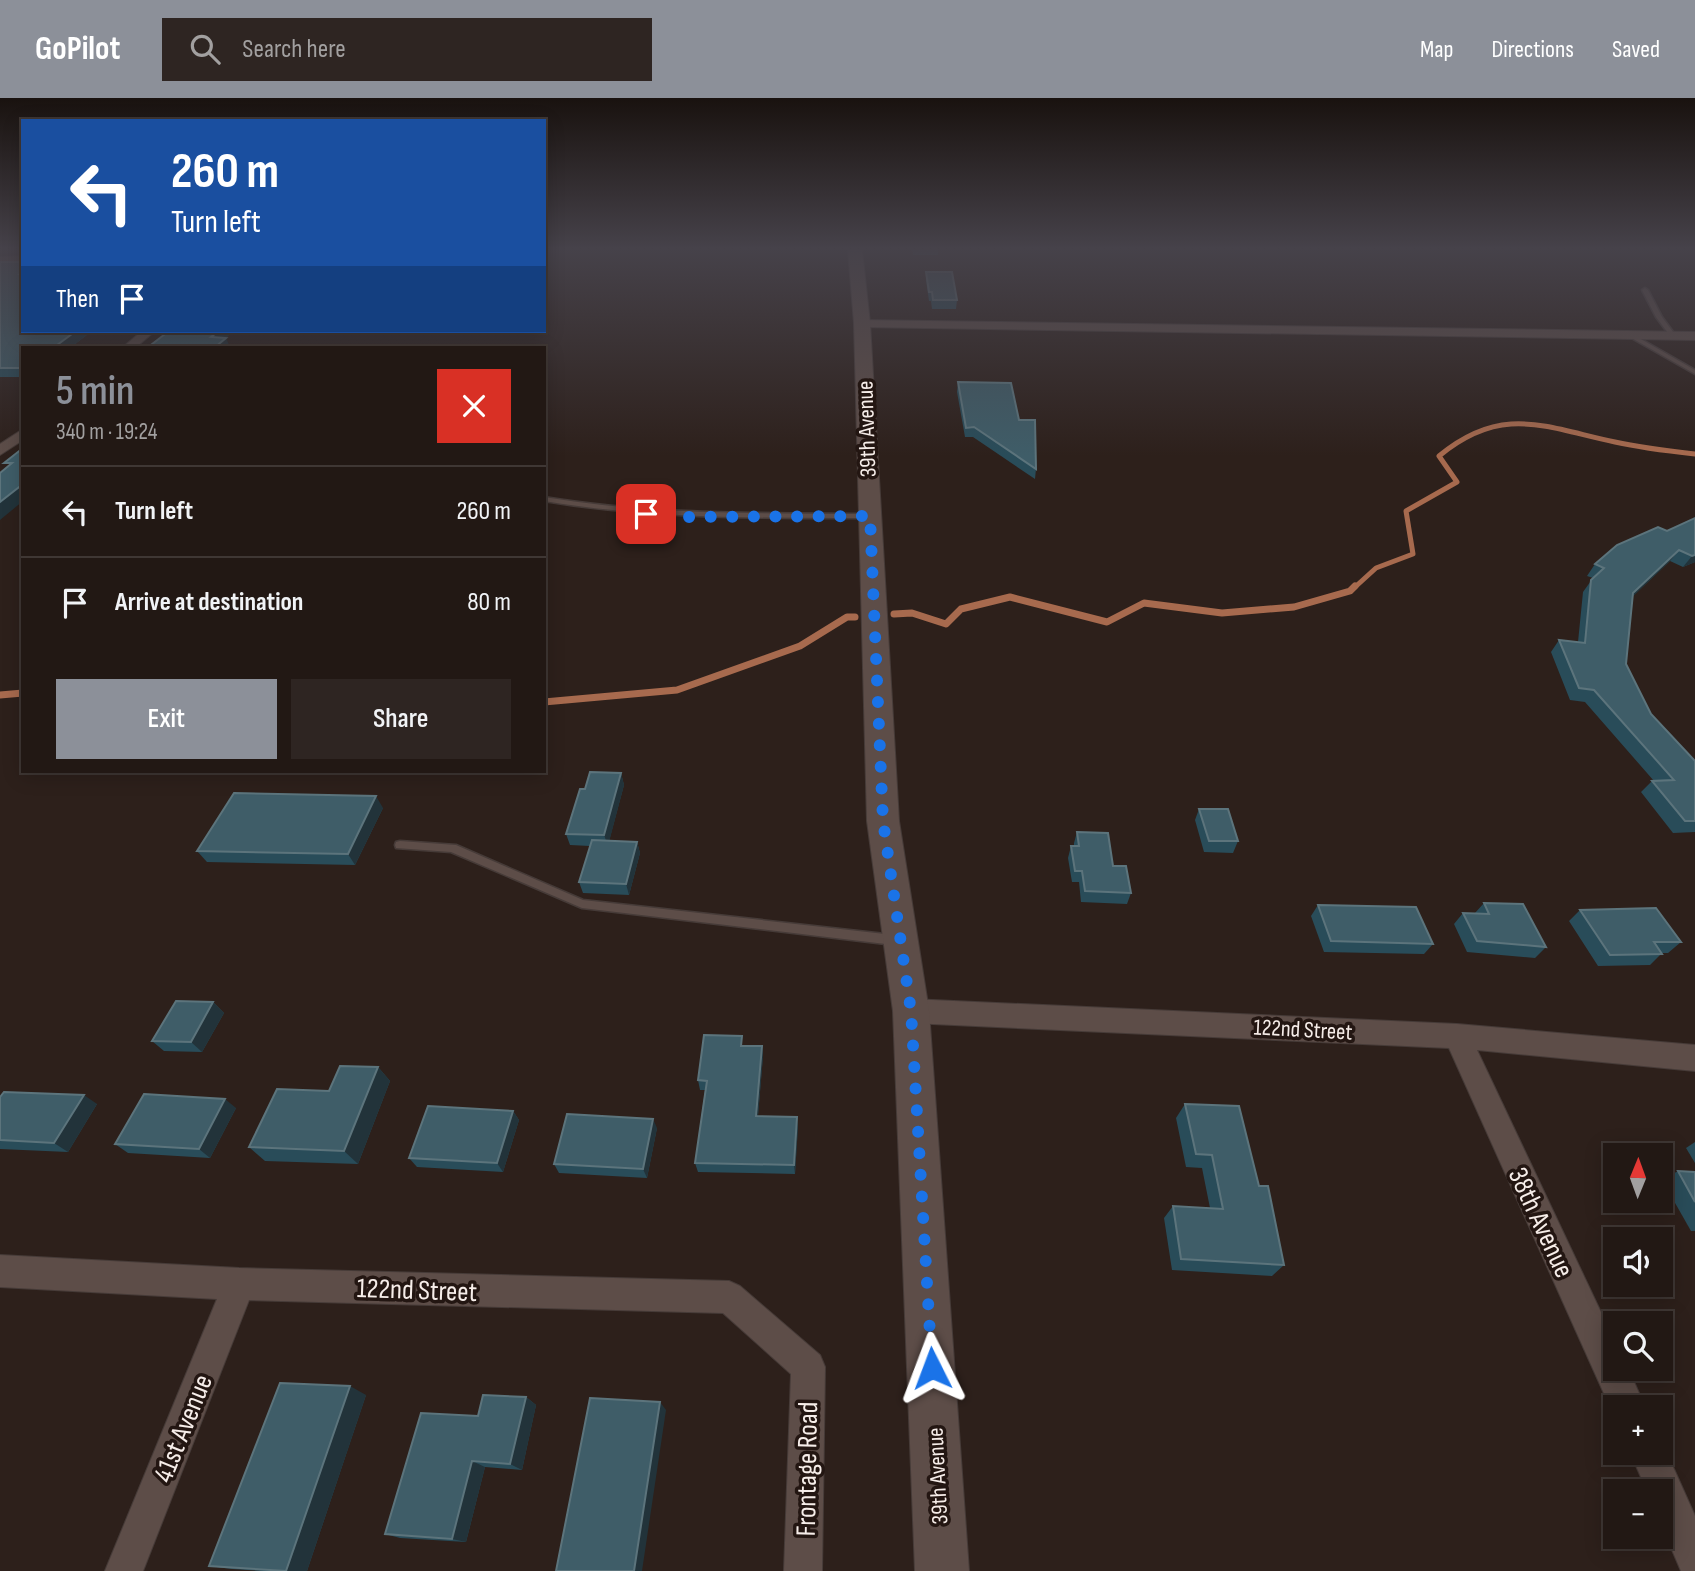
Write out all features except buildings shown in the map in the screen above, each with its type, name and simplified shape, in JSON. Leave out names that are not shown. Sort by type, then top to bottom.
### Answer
[{"type":"main road","name":"39th Avenue","points":[[862,319],[883,821],[911,1011],[942,1571]]},
{"type":"street","points":[[862,323],[1695,336]]},
{"type":"street","points":[[130,346],[147,333]]},
{"type":"street","points":[[0,451],[21,435]]},
{"type":"street","name":"122nd Street","points":[[911,1011],[1457,1036],[1695,1058]]},
{"type":"street","name":"38th Avenue","points":[[1457,1036],[1622,1395]]},
{"type":"street","name":"122nd Street","points":[[0,1271],[239,1284],[729,1297],[808,1367]]},
{"type":"street","name":"41st Avenue","points":[[124,1571],[239,1284]]},
{"type":"street","name":"Frontage Road","points":[[803,1571],[808,1367]]},
{"type":"street","points":[[1654,1465],[1695,1560]]},
{"type":"lane","points":[[1659,319],[1673,336]]},
{"type":"lane","points":[[1630,335],[1695,372]]},
{"type":"lane","points":[[546,499],[600,510],[682,517],[870,516]]},
{"type":"lane","points":[[401,845],[452,848],[582,904],[901,941]]},
{"type":"waterway","points":[[1354,588],[1376,568],[1413,554],[1406,511],[1457,482],[1439,456],[1483,430],[1504,425],[1545,426],[1635,446],[1695,454]]},
{"type":"waterway","points":[[894,614],[912,613],[946,624],[961,609],[1010,597],[1107,622],[1144,603],[1222,613],[1294,607],[1350,591],[1355,586]]},
{"type":"waterway","points":[[546,702],[677,690],[800,646],[847,617],[855,617]]},
{"type":"waterway","points":[[0,695],[21,693]]},
{"type":"route","points":[[646,514],[682,517],[870,516],[883,821],[911,1011],[932,1368]]}]
